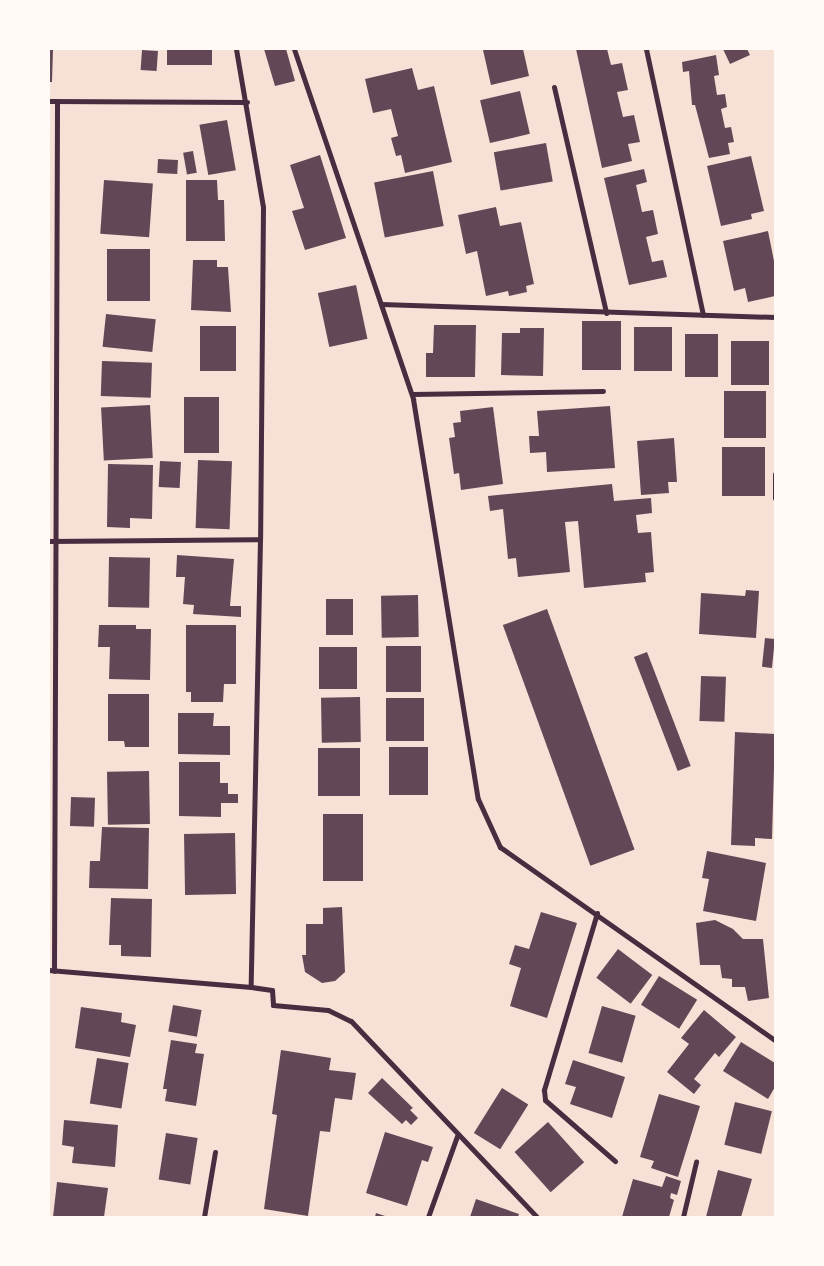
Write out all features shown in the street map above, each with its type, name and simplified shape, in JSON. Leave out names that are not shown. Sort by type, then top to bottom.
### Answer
[{"type":"street","points":[[236,49],[247,102],[262,207],[260,539],[251,987]]},
{"type":"street","points":[[294,49],[412,394],[478,799],[500,847],[597,913],[775,1040]]},
{"type":"street","points":[[646,49],[703,316]]},
{"type":"street","points":[[554,87],[606,313]]},
{"type":"street","points":[[49,101],[247,102]]},
{"type":"street","points":[[57,101],[56,541],[51,970],[272,990],[273,1005],[328,1010],[351,1021],[457,1136],[537,1217]]},
{"type":"street","points":[[381,304],[606,313],[775,317]]},
{"type":"street","points":[[412,394],[603,391]]},
{"type":"street","points":[[775,474],[775,498]]},
{"type":"street","points":[[49,541],[260,539]]},
{"type":"street","points":[[597,913],[544,1090],[545,1100],[616,1162]]},
{"type":"street","points":[[428,1217],[457,1136]]},
{"type":"street","points":[[204,1217],[215,1152]]},
{"type":"street","points":[[684,1217],[696,1162]]},
{"type":"building","points":[[49,49],[53,49],[52,82],[49,82]]},
{"type":"building","points":[[167,49],[212,49],[212,65],[167,65]]},
{"type":"building","points":[[264,49],[286,49],[295,81],[275,86]]},
{"type":"building","points":[[523,49],[529,76],[491,85],[483,50]]},
{"type":"building","points":[[576,49],[607,49],[611,65],[622,63],[628,90],[617,92],[623,117],[634,115],[640,142],[628,144],[632,161],[602,168]]},
{"type":"building","points":[[723,49],[747,49],[750,55],[730,64]]},
{"type":"building","points":[[142,50],[158,51],[157,71],[141,70]]},
{"type":"building","points":[[716,55],[719,75],[714,76],[717,95],[725,94],[727,107],[721,109],[725,128],[731,127],[734,142],[728,143],[730,154],[709,158],[695,105],[692,105],[689,71],[683,72],[682,62]]},
{"type":"building","points":[[412,68],[418,90],[434,86],[452,162],[405,173],[401,155],[396,156],[391,138],[398,136],[391,109],[373,113],[365,79]]},
{"type":"building","points":[[520,91],[530,134],[490,143],[480,100]]},
{"type":"building","points":[[227,120],[236,170],[208,175],[199,125]]},
{"type":"building","points":[[546,143],[553,181],[501,191],[494,152]]},
{"type":"building","points":[[193,151],[197,173],[187,174],[183,153]]},
{"type":"building","points":[[320,155],[346,238],[305,250],[292,211],[304,208],[290,165]]},
{"type":"building","points":[[751,156],[764,211],[751,214],[752,219],[721,226],[707,166]]},
{"type":"building","points":[[158,159],[178,160],[177,174],[157,173]]},
{"type":"building","points":[[644,169],[647,182],[636,185],[642,212],[653,210],[658,234],[646,237],[652,262],[663,260],[667,277],[629,285],[604,178]]},
{"type":"building","points":[[433,171],[444,226],[385,237],[374,182]]},
{"type":"building","points":[[104,180],[153,183],[149,237],[100,234]]},
{"type":"building","points":[[186,180],[217,180],[218,200],[224,200],[225,241],[186,241]]},
{"type":"building","points":[[496,207],[500,226],[521,222],[534,284],[526,286],[527,292],[509,296],[508,291],[486,296],[477,251],[466,254],[458,215]]},
{"type":"building","points":[[768,231],[775,266],[775,296],[748,302],[745,288],[734,291],[723,241]]},
{"type":"building","points":[[107,249],[150,249],[150,301],[107,301]]},
{"type":"building","points":[[193,260],[217,260],[217,267],[228,267],[231,312],[191,310]]},
{"type":"building","points":[[356,285],[367,339],[329,347],[318,293]]},
{"type":"building","points":[[106,314],[156,319],[152,352],[103,347]]},
{"type":"building","points":[[582,321],[621,321],[621,370],[582,370]]},
{"type":"building","points":[[434,325],[476,325],[475,377],[426,377],[426,353],[433,353]]},
{"type":"building","points":[[200,326],[236,326],[236,371],[200,371]]},
{"type":"building","points":[[634,327],[672,327],[672,371],[634,371]]},
{"type":"building","points":[[520,328],[544,328],[543,376],[501,375],[502,333],[520,333]]},
{"type":"building","points":[[685,334],[718,334],[718,377],[685,377]]},
{"type":"building","points":[[731,341],[769,341],[769,385],[731,385]]},
{"type":"building","points":[[102,361],[152,363],[151,398],[101,396]]},
{"type":"building","points":[[724,391],[766,391],[766,438],[724,438]]},
{"type":"building","points":[[184,397],[219,397],[219,453],[184,453]]},
{"type":"building","points":[[150,405],[153,458],[104,460],[101,408]]},
{"type":"building","points":[[610,406],[615,468],[547,472],[546,452],[530,453],[529,436],[539,436],[537,411]]},
{"type":"building","points":[[493,407],[503,484],[461,490],[459,473],[454,474],[449,438],[455,437],[453,423],[461,422],[460,411]]},
{"type":"building","points":[[674,438],[677,482],[668,482],[669,493],[641,495],[637,441]]},
{"type":"building","points":[[722,447],[765,447],[765,496],[722,496]]},
{"type":"building","points":[[198,460],[232,461],[230,529],[196,528]]},
{"type":"building","points":[[160,461],[181,462],[180,488],[159,487]]},
{"type":"building","points":[[108,464],[153,465],[152,519],[130,518],[130,528],[107,527]]},
{"type":"building","points":[[612,484],[614,501],[651,498],[652,513],[636,515],[638,533],[651,532],[654,572],[645,573],[646,582],[584,588],[578,521],[565,522],[570,572],[518,577],[516,558],[508,559],[503,509],[490,511],[488,496]]},
{"type":"building","points":[[177,555],[234,559],[230,606],[241,606],[241,617],[193,614],[194,605],[183,604],[185,577],[176,577]]},
{"type":"building","points":[[109,557],[150,558],[149,608],[108,607]]},
{"type":"building","points":[[746,590],[759,591],[756,638],[699,634],[701,593],[745,596]]},
{"type":"building","points":[[418,595],[419,637],[382,638],[381,596]]},
{"type":"building","points":[[326,599],[353,599],[353,635],[326,635]]},
{"type":"building","points":[[547,609],[635,850],[590,866],[503,625]]},
{"type":"building","points":[[99,625],[136,625],[136,629],[151,629],[150,680],[109,679],[110,647],[98,647]]},
{"type":"building","points":[[186,625],[236,625],[236,684],[224,684],[223,702],[191,702],[191,692],[186,692]]},
{"type":"building","points":[[765,638],[775,639],[772,668],[762,667]]},
{"type":"building","points":[[386,646],[421,646],[421,692],[386,692]]},
{"type":"building","points":[[319,647],[357,647],[357,689],[319,689]]},
{"type":"building","points":[[647,652],[691,766],[678,771],[634,657]]},
{"type":"building","points":[[701,676],[726,677],[724,722],[699,721]]},
{"type":"building","points":[[108,694],[149,694],[149,747],[125,747],[124,741],[108,741]]},
{"type":"building","points":[[360,697],[361,742],[322,743],[321,698]]},
{"type":"building","points":[[386,698],[424,698],[424,741],[386,741]]},
{"type":"building","points":[[178,713],[214,713],[213,726],[230,726],[230,755],[178,754]]},
{"type":"building","points":[[735,732],[775,734],[772,839],[755,838],[755,846],[731,845]]},
{"type":"building","points":[[389,747],[428,747],[428,795],[389,795]]},
{"type":"building","points":[[318,748],[360,748],[360,796],[318,796]]},
{"type":"building","points":[[179,762],[220,762],[220,783],[228,783],[228,794],[238,794],[238,803],[221,803],[221,817],[179,816]]},
{"type":"building","points":[[149,771],[150,824],[108,825],[107,772]]},
{"type":"building","points":[[71,797],[95,798],[94,827],[70,826]]},
{"type":"building","points":[[323,814],[363,814],[363,881],[323,881]]},
{"type":"building","points":[[102,827],[149,828],[148,889],[89,888],[90,861],[100,861]]},
{"type":"building","points":[[235,833],[236,894],[185,895],[184,834]]},
{"type":"building","points":[[707,851],[766,863],[756,921],[703,911],[709,879],[702,878]]},
{"type":"building","points":[[111,898],[152,899],[151,957],[121,956],[121,945],[109,945]]},
{"type":"building","points":[[342,907],[345,972],[335,981],[322,983],[305,972],[302,955],[306,955],[306,924],[323,924],[323,908]]},
{"type":"building","points":[[541,912],[577,923],[547,1018],[510,1006],[521,968],[509,964],[515,945],[529,949]]},
{"type":"building","points":[[715,920],[733,929],[743,939],[763,939],[769,998],[748,1001],[745,987],[732,987],[732,979],[722,978],[720,965],[700,965],[696,923]]},
{"type":"building","points":[[618,949],[652,975],[631,1004],[596,978]]},
{"type":"building","points":[[659,976],[697,1000],[679,1029],[641,1005]]},
{"type":"building","points":[[173,1005],[202,1010],[197,1037],[168,1032]]},
{"type":"building","points":[[602,1006],[636,1016],[622,1063],[588,1053]]},
{"type":"building","points":[[81,1007],[122,1013],[121,1022],[136,1025],[130,1057],[75,1048]]},
{"type":"building","points":[[704,1010],[736,1037],[719,1057],[715,1053],[694,1079],[701,1085],[694,1094],[667,1072],[689,1044],[681,1038]]},
{"type":"building","points":[[171,1040],[197,1044],[195,1053],[204,1054],[196,1106],[165,1101],[167,1089],[163,1089]]},
{"type":"building","points":[[741,1042],[775,1063],[775,1087],[768,1099],[723,1071]]},
{"type":"building","points":[[281,1050],[331,1058],[329,1070],[356,1073],[352,1100],[335,1098],[330,1132],[320,1131],[308,1216],[264,1209],[277,1115],[272,1114]]},
{"type":"building","points":[[97,1058],[129,1063],[121,1108],[90,1103]]},
{"type":"building","points":[[573,1060],[625,1077],[612,1118],[570,1104],[576,1087],[565,1084]]},
{"type":"building","points":[[382,1078],[413,1108],[410,1110],[418,1118],[411,1125],[406,1120],[402,1124],[368,1093]]},
{"type":"building","points":[[502,1088],[528,1104],[500,1149],[474,1133]]},
{"type":"building","points":[[659,1094],[700,1106],[678,1177],[651,1168],[654,1161],[640,1157]]},
{"type":"building","points":[[735,1102],[772,1111],[761,1154],[724,1145]]},
{"type":"building","points":[[64,1120],[118,1125],[115,1167],[72,1163],[74,1147],[62,1145]]},
{"type":"building","points":[[548,1122],[584,1162],[551,1192],[515,1152]]},
{"type":"building","points":[[385,1132],[433,1147],[428,1162],[422,1160],[407,1206],[366,1193]]},
{"type":"building","points":[[166,1133],[198,1138],[190,1184],[159,1179]]},
{"type":"building","points":[[718,1170],[752,1179],[741,1217],[706,1217]]},
{"type":"building","points":[[666,1176],[681,1181],[677,1195],[671,1193],[670,1198],[674,1200],[669,1217],[622,1217],[633,1179],[662,1187]]},
{"type":"building","points":[[57,1182],[108,1188],[104,1217],[53,1217]]},
{"type":"building","points":[[476,1199],[519,1214],[518,1217],[470,1217]]},
{"type":"building","points":[[376,1213],[388,1217],[375,1217]]}]
